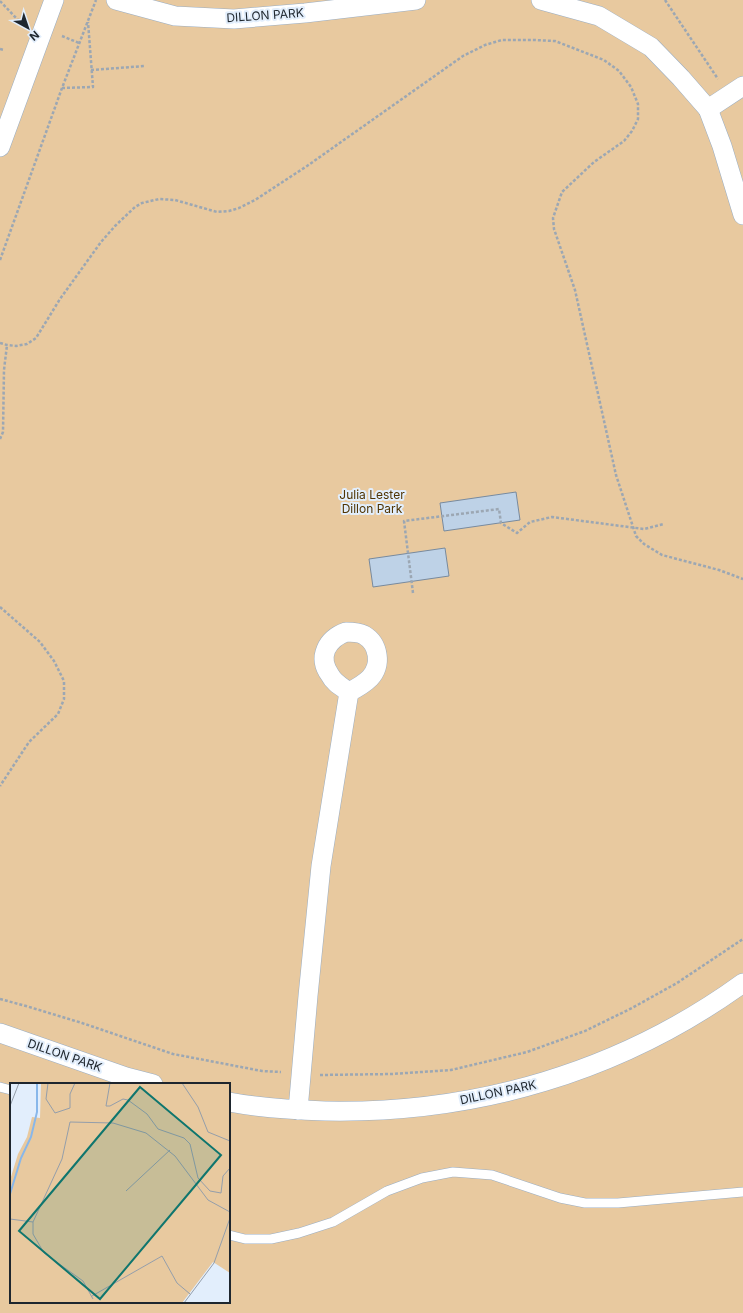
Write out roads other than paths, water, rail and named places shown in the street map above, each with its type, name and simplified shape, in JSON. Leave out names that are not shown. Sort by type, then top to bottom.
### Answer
[{"type":"street","points":[[0,147],[54,0]]},
{"type":"street","name":"DILLON PARK","points":[[116,0],[175,16],[234,19],[305,13],[416,0]]},
{"type":"street","points":[[541,0],[599,16],[651,47],[682,78],[708,109],[722,146],[743,215]]},
{"type":"street","points":[[708,109],[736,91]]},
{"type":"street","points":[[298,1110],[321,866],[349,692]]},
{"type":"street","name":"DILLON PARK","points":[[230,1102],[298,1110],[350,1111],[419,1108],[505,1093],[568,1075],[627,1051],[676,1027],[720,1000],[743,983]]},
{"type":"street","name":"DILLON PARK","points":[[0,1033],[126,1077],[149,1083]]},
{"type":"lane","points":[[0,1087],[10,1090]]},
{"type":"lane","points":[[230,1235],[245,1239],[271,1239],[299,1233],[333,1222],[388,1191],[422,1178],[454,1172],[492,1175],[560,1198],[585,1203],[618,1203],[743,1192]]},
{"type":"park label","name":"Julia Lester Dillon Park","points":[[372,501]]}]
